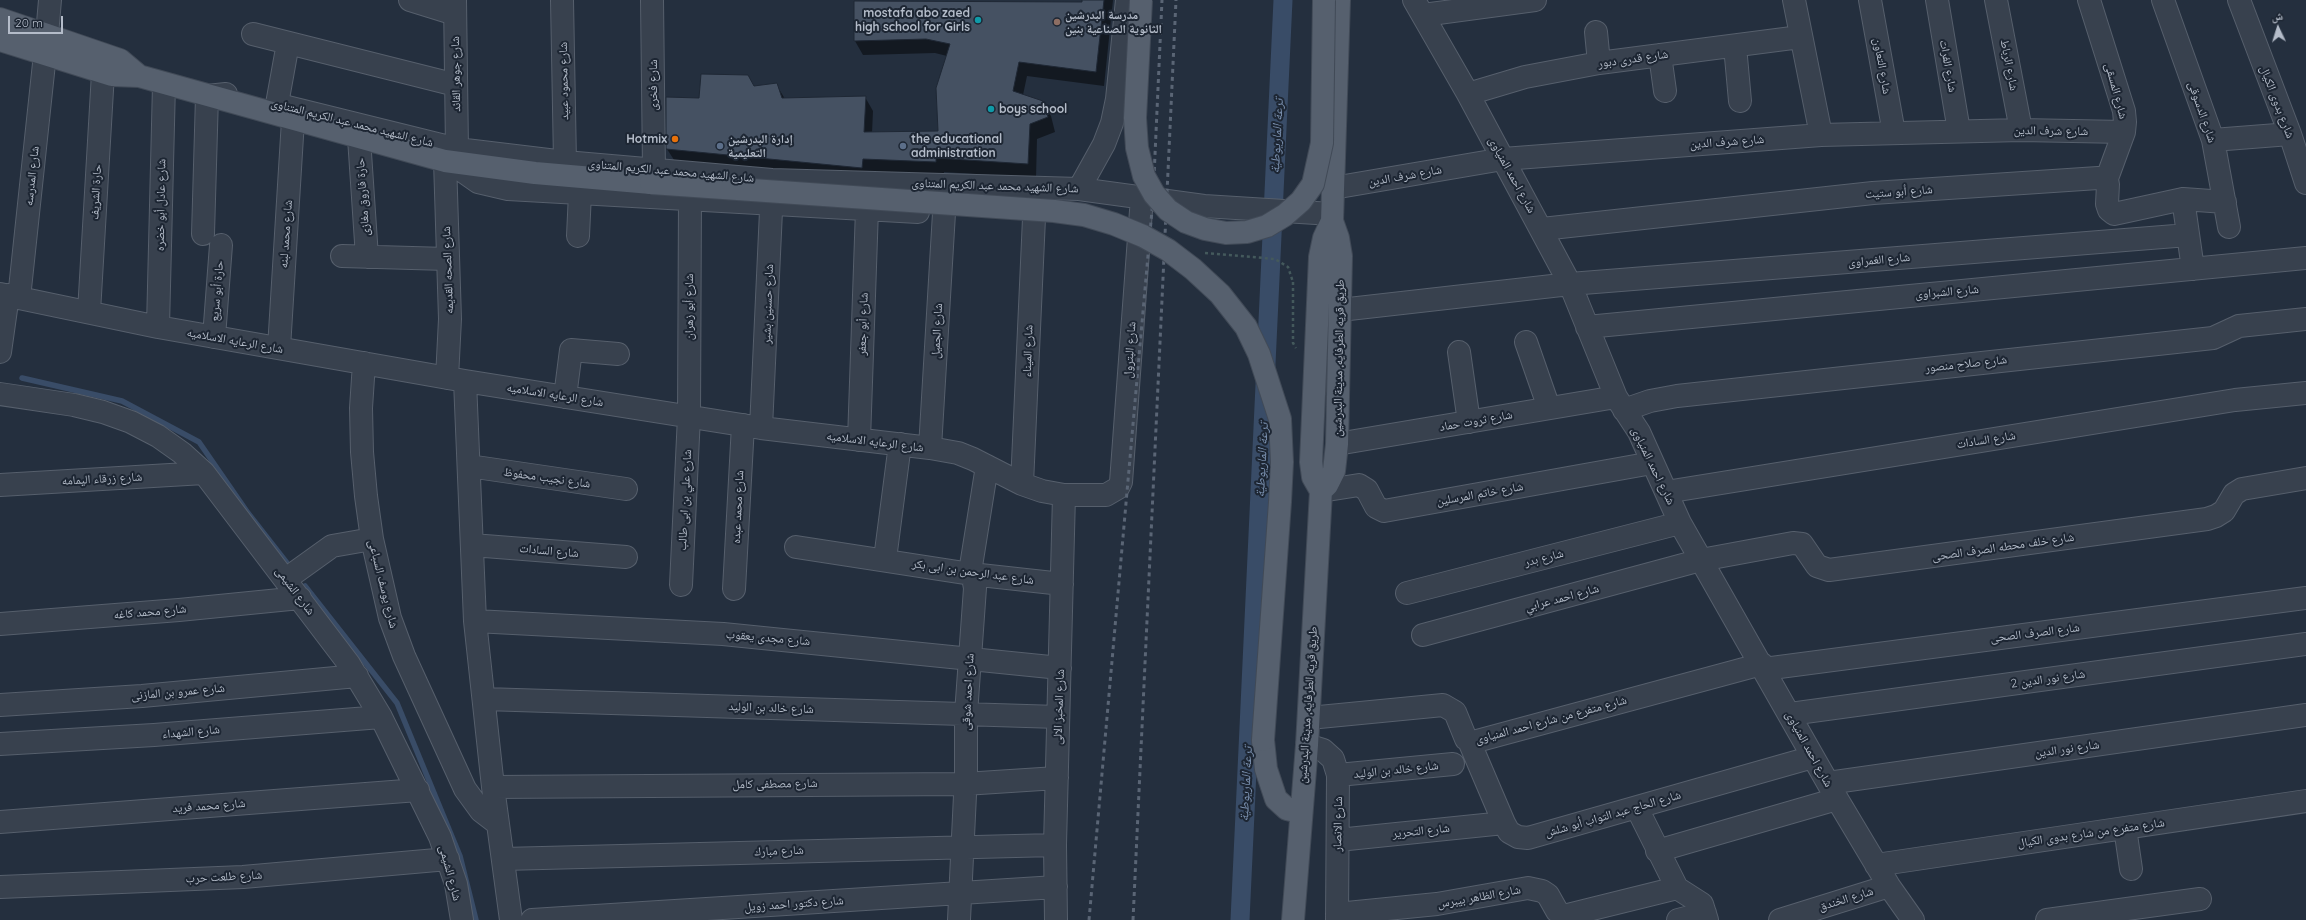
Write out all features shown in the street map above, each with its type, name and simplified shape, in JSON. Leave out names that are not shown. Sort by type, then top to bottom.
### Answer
[{"type":"main road","points":[[1141,0],[1135,118],[1137,148],[1144,176],[1154,194],[1168,210],[1186,222],[1205,229],[1226,233],[1247,232],[1267,226],[1285,215],[1301,201],[1313,184],[1322,143],[1324,0]]},
{"type":"main road","name":"طريق قريه الطرفايه, مدينة البدرشين","points":[[1321,491],[1327,485],[1334,471],[1337,444],[1341,256],[1332,217],[1339,0]]},
{"type":"main road","points":[[0,19],[46,45],[103,73],[121,76],[139,76],[359,138],[451,158],[535,173],[652,176],[1069,213],[1114,224],[1144,236],[1168,250],[1193,269],[1220,294],[1246,327],[1259,354],[1280,419],[1282,462],[1281,489],[1263,740],[1266,770],[1276,799],[1287,809],[1300,812]]},
{"type":"main road","points":[[0,40],[46,45],[120,60],[139,76]]},
{"type":"main road","name":"طريق قريه الطرفايه, مدينة البدرشين","points":[[1293,920],[1300,812],[1308,744],[1321,491],[1311,470],[1320,257],[1324,238],[1332,217]]},
{"type":"street","name":"شارع المدرسه","points":[[0,352],[46,45],[50,0]]},
{"type":"street","points":[[410,0],[455,7]]},
{"type":"street","name":"شارع محمود عبيد","points":[[562,0],[565,162]]},
{"type":"street","name":"شارع فخرى","points":[[652,0],[652,176]]},
{"type":"street","points":[[1079,189],[1102,150],[1112,123],[1117,99],[1128,0]]},
{"type":"street","points":[[1419,8],[1535,0]]},
{"type":"street","points":[[1794,0],[1800,37],[1821,135]]},
{"type":"street","name":"شارع التعاون","points":[[1870,0],[1894,133]]},
{"type":"street","name":"شارع الفرات","points":[[1936,0],[1959,132]]},
{"type":"street","name":"شارع الرباط","points":[[1996,0],[2021,130]]},
{"type":"street","name":"شارع المسقى","points":[[2089,0],[2124,111],[2124,132],[2106,181]]},
{"type":"street","name":"شارع الدسوقى","points":[[2163,0],[2212,140],[2229,227]]},
{"type":"street","name":"شارع بدوى الكيال","points":[[2239,0],[2305,177]]},
{"type":"street","name":"شارع جوهر القائد","points":[[451,158],[456,86],[455,7]]},
{"type":"street","name":"شارع احمد المنياوى","points":[[1419,8],[1542,229],[1570,284],[1620,403],[1639,432],[1680,523],[1763,666],[1832,791],[1889,886],[1913,920]]},
{"type":"street","points":[[1596,32],[1599,63]]},
{"type":"street","points":[[253,34],[456,86]]},
{"type":"street","name":"شارع قدرى دبور","points":[[1468,94],[1525,77],[1599,63],[1800,37]]},
{"type":"street","points":[[277,104],[288,43]]},
{"type":"street","points":[[1735,46],[1740,101]]},
{"type":"street","points":[[1660,55],[1665,90]]},
{"type":"street","name":"حارة الشريف","points":[[89,312],[103,73]]},
{"type":"street","name":"شارع عادل أبو خضره","points":[[158,327],[164,84]]},
{"type":"street","name":"شارع الشهيد محمد عبد الكريم المتناوى","points":[[207,96],[238,95],[277,104],[451,158],[565,162],[652,176],[1079,189],[1204,206],[1298,212],[1332,217]]},
{"type":"street","points":[[203,234],[207,96]]},
{"type":"street","name":"شارع محمد لبنه","points":[[279,348],[293,120]]},
{"type":"street","name":"شارع شرف الدين","points":[[1333,188],[1503,159],[1821,135],[2021,130],[2124,132]]},
{"type":"street","points":[[2212,140],[2290,134]]},
{"type":"street","name":"حارة فاروق مغازى","points":[[359,138],[367,256]]},
{"type":"street","name":"شارع الشهيد محمد عبد الكريم المتناوى","points":[[451,158],[478,182],[496,187],[1139,224]]},
{"type":"street","name":"شارع الصحه القديمه","points":[[451,158],[448,259],[450,320],[456,380]]},
{"type":"street","name":"شارع أبو ستيت","points":[[1542,229],[1873,193],[2098,178],[2106,181]]},
{"type":"street","name":"شارع حسنين بشير","points":[[752,426],[772,180]]},
{"type":"street","points":[[2106,181],[2107,204],[2109,210],[2114,214],[2183,199],[2225,202]]},
{"type":"street","points":[[578,236],[580,193]]},
{"type":"street","name":"شارع البترول","points":[[1106,495],[1118,488],[1121,482],[1142,197]]},
{"type":"street","name":"شارع أبو زهران","points":[[689,416],[690,198]]},
{"type":"street","points":[[2183,199],[2193,269]]},
{"type":"street","name":"شارع أبو جعفر","points":[[859,440],[867,209]]},
{"type":"street","name":"شارع الجميل","points":[[930,448],[944,213]]},
{"type":"street","name":"شارع الميناء","points":[[1022,484],[1034,218]]},
{"type":"street","name":"شارع الغمراوى","points":[[1340,310],[1570,284],[2188,235]]},
{"type":"street","name":"حارة أبو سريع","points":[[214,337],[221,245]]},
{"type":"street","points":[[342,256],[448,259]]},
{"type":"street","name":"شارع الشبراوى","points":[[1588,327],[2306,258]]},
{"type":"street","name":"شارع الرعايه الاسلاميه","points":[[9,296],[158,327],[456,380],[752,426],[900,444],[958,453],[1022,484],[1064,495],[1106,495]]},
{"type":"street","name":"شارع صلاح منصور","points":[[1620,403],[1650,401],[1677,396],[2213,338],[2239,326],[2306,319]]},
{"type":"street","points":[[1526,342],[1549,408]]},
{"type":"street","points":[[565,397],[571,350],[618,354]]},
{"type":"street","points":[[1459,352],[1469,422]]},
{"type":"street","name":"شارع يوسف السباعى","points":[[364,364],[361,408],[362,452],[372,539],[390,618],[404,656],[465,789],[481,811],[498,824]]},
{"type":"street","points":[[456,380],[469,466],[475,621],[493,787],[512,920]]},
{"type":"street","name":"شارع السادات","points":[[1666,492],[2236,400],[2306,393]]},
{"type":"street","name":"شارع الشيمى","points":[[0,394],[74,405],[103,412],[131,422],[158,436],[182,453],[204,473],[286,579],[357,676],[381,717],[431,814],[456,884],[462,920]]},
{"type":"street","name":"شارع ثروت حماد","points":[[1337,444],[1549,408],[1620,403]]},
{"type":"street","name":"شارع علي بن ابى طالب","points":[[681,585],[689,416]]},
{"type":"street","name":"شارع محمد عبده","points":[[734,589],[752,426]]},
{"type":"street","points":[[885,559],[900,444]]},
{"type":"street","name":"شارع خاتم المرسلين","points":[[1321,491],[1359,485],[1367,490],[1376,507],[1384,511],[1652,463]]},
{"type":"street","name":"شارع نجيب محفوظ","points":[[469,466],[626,489]]},
{"type":"street","name":"شارع احمد شوقى","points":[[959,920],[964,784],[966,774],[966,714],[975,588],[971,574],[987,466]]},
{"type":"street","name":"شارع زرقاء اليمامه","points":[[0,485],[204,473]]},
{"type":"street","name":"شارع خلف محطه الصرف الصحى","points":[[1701,560],[1797,542],[1805,548],[1817,566],[1825,570],[2206,519],[2216,516],[2224,511],[2234,494],[2242,489],[2306,478]]},
{"type":"street","name":"شارع المخبز الالى","points":[[1056,920],[1055,845],[1064,495]]},
{"type":"street","name":"شارع بدر","points":[[1407,593],[1680,523]]},
{"type":"street","points":[[286,579],[332,546],[372,539]]},
{"type":"street","name":"شارع السادات","points":[[472,545],[626,557]]},
{"type":"street","name":"شارع عبد الرحمن بن ابى بكر","points":[[796,547],[885,559],[971,574],[1062,584]]},
{"type":"street","name":"شارع احمد عرابي","points":[[1423,635],[1701,560]]},
{"type":"street","name":"شارع محمد كاغه","points":[[0,624],[179,610],[300,598]]},
{"type":"street","name":"شارع الصرف الصحى","points":[[1763,666],[2306,598]]},
{"type":"street","name":"شارع مجدى يعقوب","points":[[475,621],[723,634],[1060,668]]},
{"type":"street","name":"شارع نور الدين 2","points":[[1790,714],[2306,644]]},
{"type":"street","name":"شارع متفرع من شارع احمد المنياوى","points":[[1309,718],[1443,705],[1455,712],[1469,742],[1763,666]]},
{"type":"street","name":"شارع عمرو بن المازنى","points":[[0,706],[142,696],[357,676]]},
{"type":"street","name":"شارع خالد بن الوليد","points":[[484,699],[1058,717]]},
{"type":"street","name":"شارع نور الدين","points":[[1657,851],[1832,791],[2306,715]]},
{"type":"street","name":"شارع الشهداء","points":[[0,744],[154,735],[381,717]]},
{"type":"street","name":"شارع الحاج عبد التواب أبو شلش","points":[[1469,742],[1509,832],[1518,837],[1528,838],[1637,808],[1813,756]]},
{"type":"street","name":"شارع الانصار","points":[[1308,744],[1323,750],[1333,759],[1338,775],[1337,917]]},
{"type":"street","name":"شارع خالد بن الوليد","points":[[1338,775],[1453,764]]},
{"type":"street","name":"شارع مصطفى كامل","points":[[493,787],[964,784],[1057,778]]},
{"type":"street","name":"شارع محمد فريد","points":[[0,822],[418,790]]},
{"type":"street","name":"شارع متفرع من شارع بدوى الكيال","points":[[1876,865],[2306,801]]},
{"type":"street","points":[[1637,808],[1676,888],[1702,904],[1706,916],[1678,920]]},
{"type":"street","name":"شارع التحرير","points":[[1338,840],[1504,823]]},
{"type":"street","points":[[2125,828],[2130,869]]},
{"type":"street","name":"شارع مبارك","points":[[503,859],[962,846],[1055,845]]},
{"type":"street","name":"شارع طلعت حرب","points":[[0,887],[242,877],[448,859]]},
{"type":"street","name":"شارع الخندق","points":[[1780,920],[1889,886]]},
{"type":"street","name":"شارع دكتور احمد زويل","points":[[532,920],[1056,887]]},
{"type":"street","name":"شارع الظاهر بيبرس","points":[[1337,917],[1437,904],[1528,888],[1542,891],[1548,895],[1557,911],[1564,916],[1676,888]]},
{"type":"street","points":[[2047,920],[2200,899]]},
{"type":"building","points":[[1082,0],[1104,0],[1096,72],[1019,62],[1013,91],[1043,101],[1048,117],[1030,124],[1028,164],[936,158],[936,162],[863,159],[862,168],[666,149],[666,97],[699,98],[701,74],[748,75],[754,86],[777,83],[782,98],[866,96],[864,132],[938,131],[936,88],[950,44],[926,39],[854,41],[854,1],[1082,2]]},
{"type":"waterway","name":"ترعة الماريوطية","points":[[1240,920],[1283,0]]},
{"type":"waterway","points":[[22,378],[122,401],[199,442],[248,513],[287,563]]},
{"type":"waterway","points":[[305,586],[397,703],[460,856],[476,920]]},
{"type":"railway","points":[[1089,920],[1153,199],[1162,0]]},
{"type":"railway","points":[[1133,920],[1176,0]]},
{"type":"place","name":"mostafa abo zaed high school for Girls","points":[[978,20]]},
{"type":"place","name":"مدرسة البدرشين الثانوية الصناعية بنين","points":[[1057,22]]},
{"type":"place","name":"boys school","points":[[991,109]]},
{"type":"place","name":"Hotmix","points":[[675,139]]},
{"type":"place","name":"إدارة البدرشين التعليمية","points":[[720,146]]},
{"type":"place","name":"the educational administration","points":[[903,146]]}]
